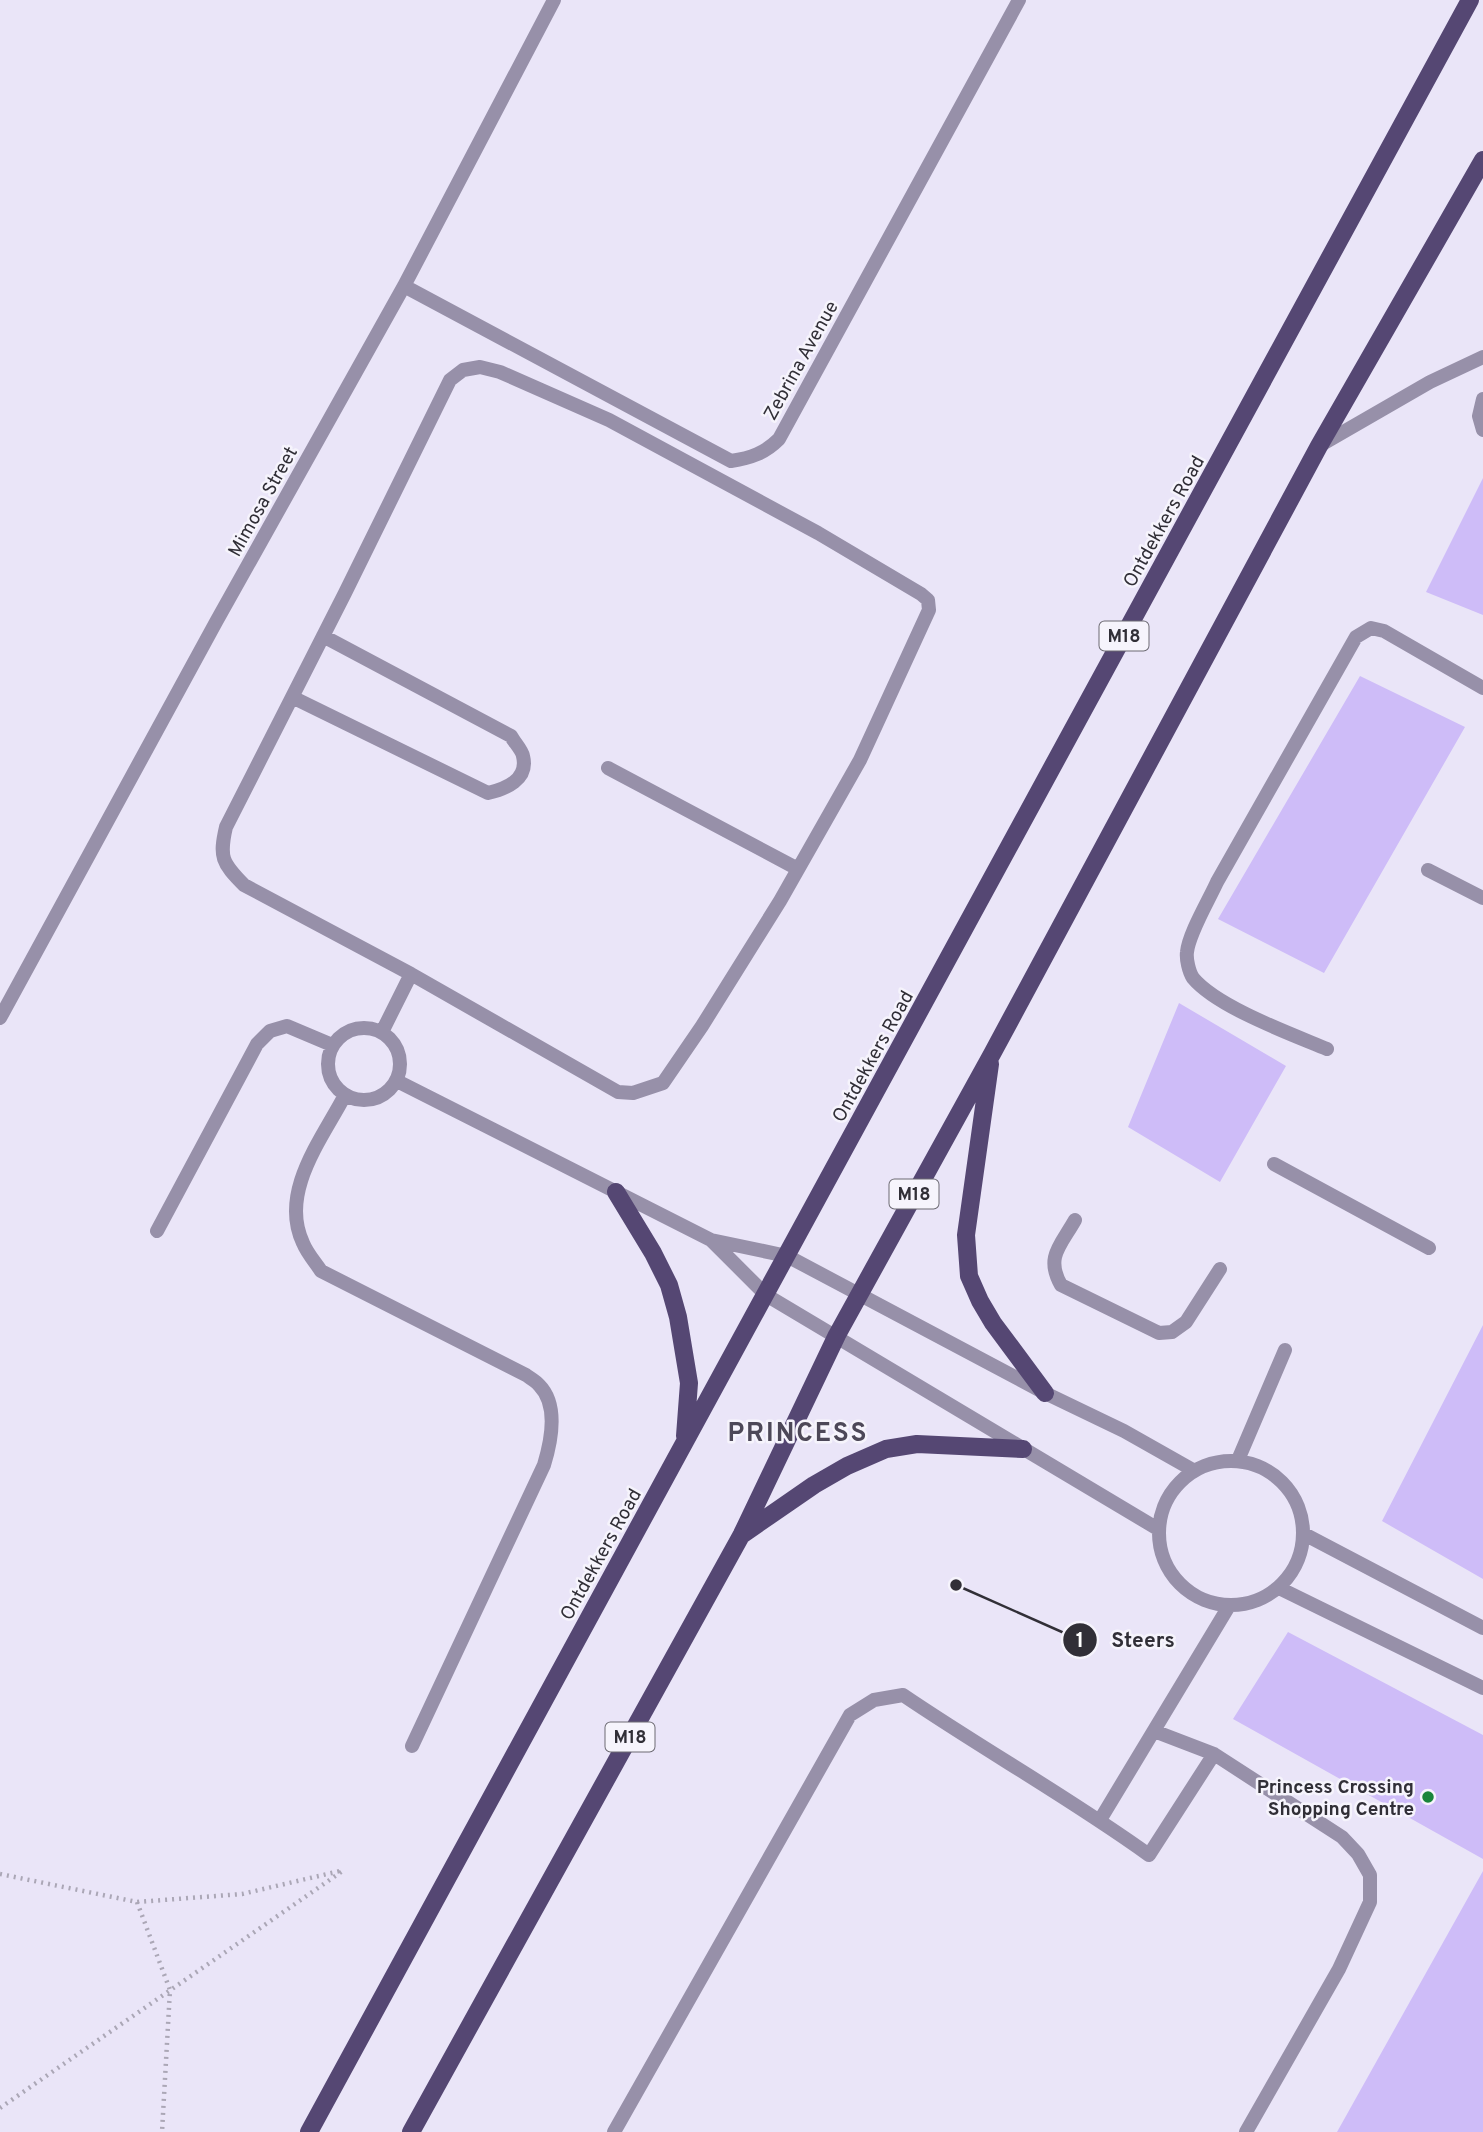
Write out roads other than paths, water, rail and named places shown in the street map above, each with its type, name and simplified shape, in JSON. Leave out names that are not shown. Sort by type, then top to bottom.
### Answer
[{"type":"main road","name":"Ontdekkers Road","points":[[309,2132],[1470,0]]},
{"type":"main road","name":"M18","points":[[411,2132],[742,1534],[837,1335],[992,1054],[1319,446],[1483,160]]},
{"type":"main road","points":[[992,1054],[965,1235],[969,1276],[993,1323],[1045,1393]]},
{"type":"main road","points":[[616,1192],[653,1253],[678,1317],[689,1383],[685,1443]]},
{"type":"main road","points":[[742,1534],[814,1485],[847,1466],[886,1449],[917,1444],[1023,1449]]},
{"type":"street","name":"Mimosa Street","points":[[0,1018],[404,286],[554,0]]},
{"type":"street","name":"Zebrina Avenue","points":[[404,286],[731,461],[751,458],[769,449],[779,439],[1019,0]]},
{"type":"street","points":[[1319,446],[1377,410],[1483,356]]},
{"type":"street","points":[[480,367],[500,372],[609,421],[818,533],[928,600],[929,610],[860,760],[780,901],[663,1083],[647,1089],[618,1092],[411,974],[244,885],[226,867],[220,849],[226,827],[292,698],[450,380],[463,370],[480,367]]},
{"type":"street","points":[[1483,398],[1479,416],[1483,430]]},
{"type":"street","points":[[1327,1049],[1269,1025],[1205,990],[1190,975],[1187,952],[1198,921],[1217,882],[1356,638],[1371,628],[1384,631],[1483,688]]},
{"type":"street","points":[[292,698],[488,793],[508,789],[521,776],[524,757],[511,736],[323,636]]},
{"type":"street","points":[[608,768],[798,869]]},
{"type":"street","points":[[1428,870],[1483,898]]},
{"type":"street","points":[[382,1032],[411,974]]},
{"type":"street","points":[[157,1231],[257,1044],[270,1031],[287,1026],[332,1045]]},
{"type":"street","points":[[369,1027],[382,1032],[393,1041],[399,1055],[397,1081],[386,1093],[373,1099],[359,1100],[345,1095],[335,1086],[328,1073],[328,1058],[332,1045],[342,1034],[355,1028],[369,1027]]},
{"type":"street","points":[[397,1081],[711,1240],[787,1256],[1045,1393],[1125,1431],[1193,1470]]},
{"type":"street","points":[[345,1095],[300,1182],[295,1209],[302,1243],[321,1271],[526,1375],[541,1386],[550,1406],[552,1437],[544,1465],[412,1746]]},
{"type":"street","points":[[1274,1164],[1429,1248]]},
{"type":"street","points":[[1075,1220],[1054,1256],[1053,1270],[1061,1284],[1159,1333],[1172,1332],[1186,1322],[1220,1269]]},
{"type":"street","points":[[711,1240],[766,1294],[1158,1528]]},
{"type":"street","points":[[1238,1460],[1285,1350]]},
{"type":"street","points":[[1238,1460],[1261,1466],[1278,1478],[1292,1493],[1301,1513],[1304,1534],[1300,1554],[1292,1572],[1279,1588],[1262,1599],[1229,1606],[1207,1602],[1186,1590],[1170,1573],[1160,1551],[1158,1528],[1164,1505],[1175,1485],[1193,1470],[1215,1462],[1238,1460]]},
{"type":"street","points":[[1304,1534],[1483,1628]]},
{"type":"street","points":[[1279,1588],[1483,1688]]},
{"type":"street","points":[[1100,1820],[1229,1606]]},
{"type":"street","points":[[614,2132],[850,1715],[874,1700],[903,1695],[1100,1820],[1149,1855],[1214,1754]]},
{"type":"street","points":[[1154,1731],[1214,1754],[1342,1837],[1358,1854],[1370,1875],[1370,1902],[1339,1969],[1246,2132]]},
{"type":"place","name":"Steers","points":[[956,1585]]},
{"type":"place","name":"Princess Crossing Shopping Centre","points":[[1428,1797]]},
{"type":"district","name":"PRINCESS","points":[[798,1432]]}]
